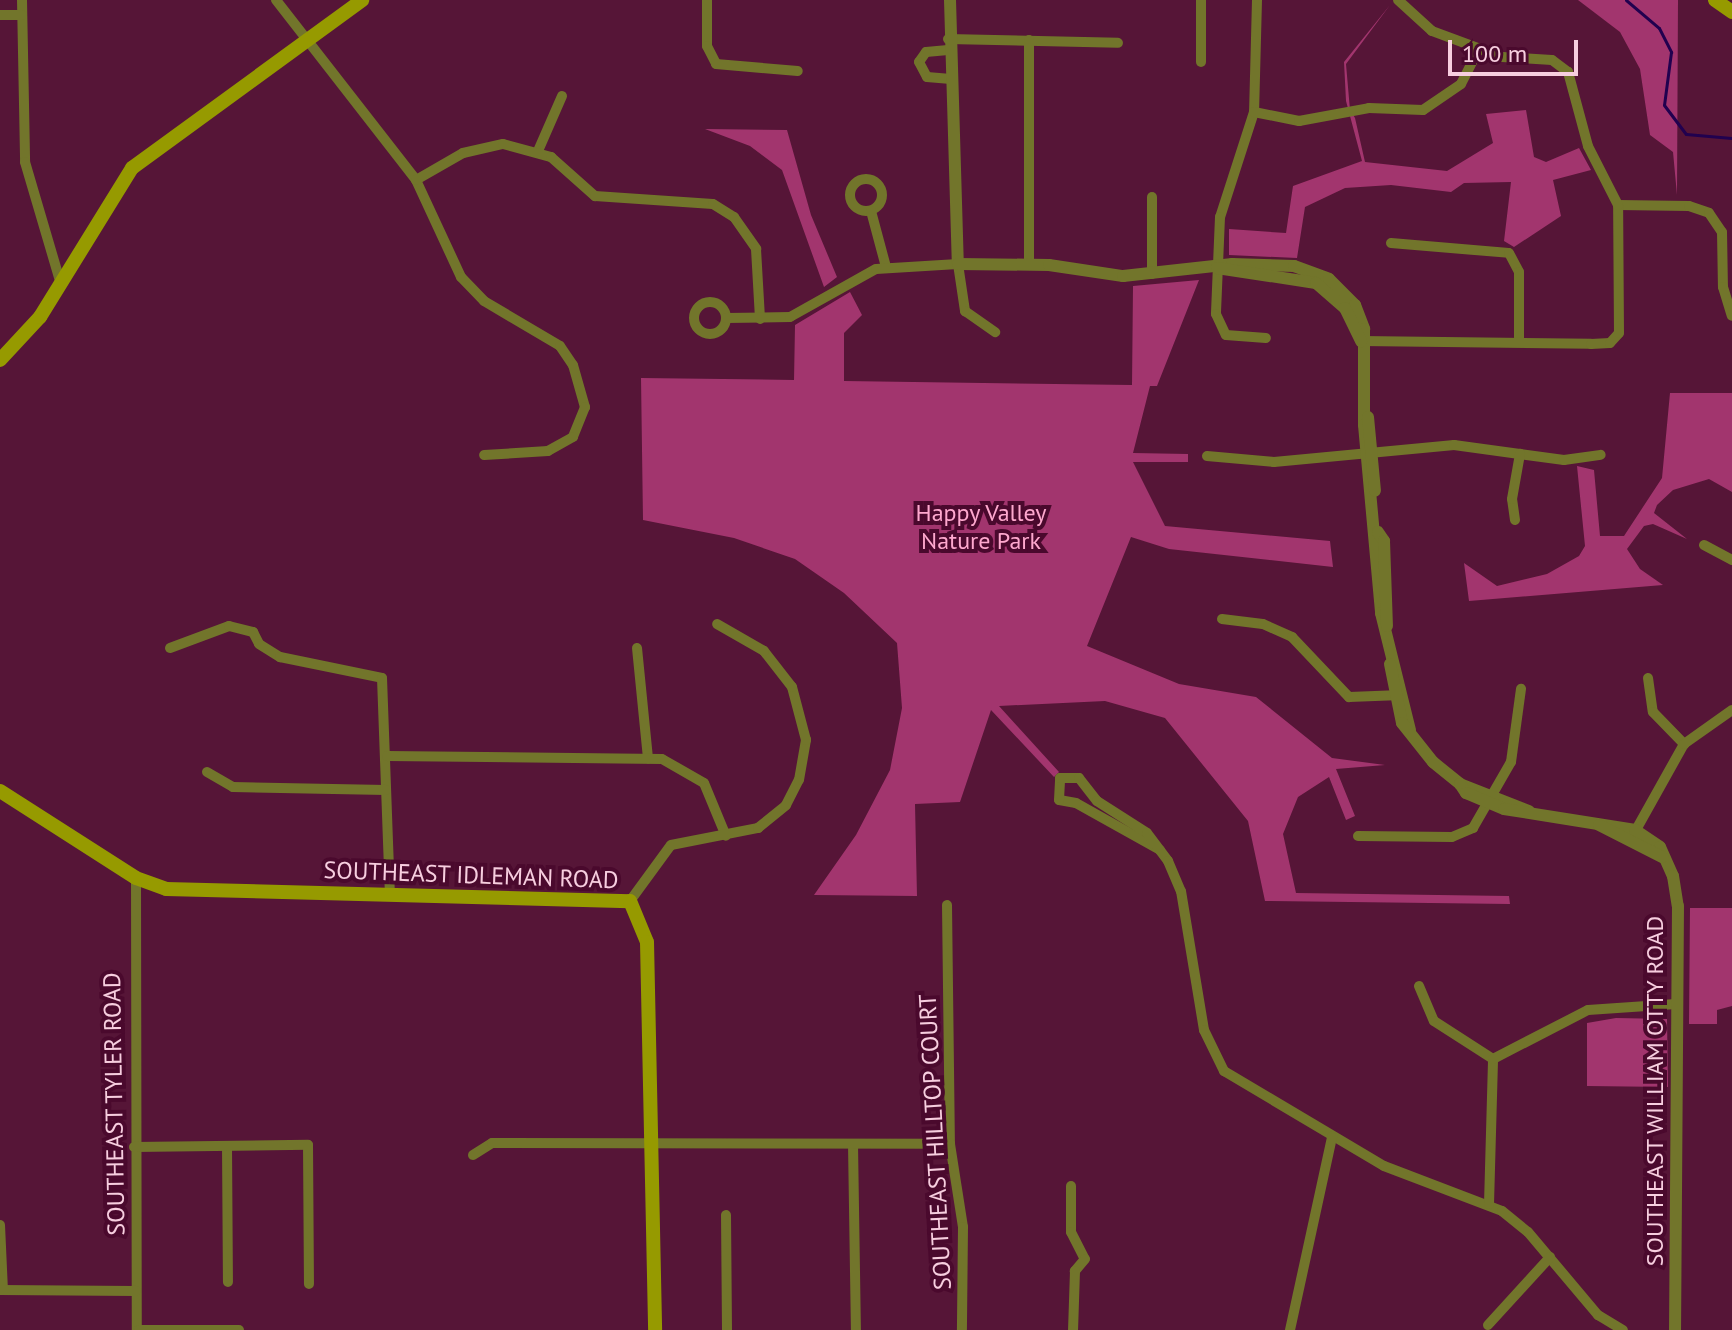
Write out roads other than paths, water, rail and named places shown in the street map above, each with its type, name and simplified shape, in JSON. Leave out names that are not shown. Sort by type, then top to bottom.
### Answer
[{"type":"main road","points":[[0,360],[32,328],[132,168],[362,0]]},
{"type":"main road","points":[[1715,0],[1732,12]]},
{"type":"main road","name":"SOUTHEAST IDLEMAN ROAD","points":[[0,791],[136,878],[186,891],[390,893],[630,901],[647,942],[655,1330]]},
{"type":"street","points":[[22,0],[25,162],[61,284]]},
{"type":"street","points":[[276,0],[416,180],[461,277],[484,301],[560,346],[585,395],[583,420],[566,444],[484,455]]},
{"type":"street","points":[[707,0],[707,46],[716,64],[798,71]]},
{"type":"street","points":[[950,0],[948,79],[958,159],[958,264],[965,311],[995,332]]},
{"type":"street","points":[[1201,0],[1201,62]]},
{"type":"street","points":[[1257,0],[1254,112],[1224,198],[1217,268],[1218,328],[1231,337],[1266,338]]},
{"type":"street","points":[[1361,341],[1610,343],[1619,333],[1618,205],[1588,146],[1568,72],[1552,60],[1479,49],[1432,31],[1398,0]]},
{"type":"street","points":[[0,15],[22,15]]},
{"type":"street","points":[[1029,40],[1029,264]]},
{"type":"street","points":[[948,79],[927,77],[919,62],[926,52],[948,44],[1029,40],[1118,43]]},
{"type":"street","points":[[1254,112],[1299,121],[1369,108],[1423,110],[1461,84],[1479,49]]},
{"type":"street","points":[[538,151],[562,96]]},
{"type":"street","points":[[416,180],[478,146],[538,151],[595,196],[692,198],[734,217],[758,258],[760,319]]},
{"type":"street","points":[[1152,197],[1152,274]]},
{"type":"street","points":[[1618,205],[1689,206],[1709,213],[1722,232],[1723,287],[1732,316]]},
{"type":"street","points":[[871,211],[886,267]]},
{"type":"street","points":[[1391,243],[1509,253],[1519,272],[1519,342]]},
{"type":"street","points":[[726,318],[760,319],[812,309],[853,279],[886,267],[1029,264],[1109,276],[1217,268],[1316,283],[1345,308],[1361,341],[1391,661],[1397,696],[1410,730],[1433,762],[1460,784],[1493,801],[1633,834],[1684,744],[1732,710]]},
{"type":"street","points":[[1207,456],[1274,462],[1454,445],[1564,460],[1601,455]]},
{"type":"street","points":[[1515,520],[1512,499],[1520,454]]},
{"type":"street","points":[[1704,545],[1732,560]]},
{"type":"street","points":[[1222,619],[1263,624],[1292,637],[1349,697],[1397,696]]},
{"type":"street","points":[[630,901],[671,845],[758,828],[786,805],[799,780],[806,740],[798,700],[784,673],[764,651],[717,624]]},
{"type":"street","points":[[170,648],[229,626],[253,632],[259,644],[280,657],[331,670],[376,672],[384,685],[390,893]]},
{"type":"street","points":[[637,648],[648,758]]},
{"type":"street","points":[[1648,678],[1653,712],[1684,744]]},
{"type":"street","points":[[1358,836],[1461,835],[1493,801],[1516,744],[1521,689]]},
{"type":"street","points":[[387,756],[648,758],[675,763],[701,779],[717,803],[726,836]]},
{"type":"street","points":[[207,772],[233,787],[386,790]]},
{"type":"street","points":[[1160,850],[1076,803],[1059,800],[1060,778],[1079,778],[1160,850],[1181,891],[1212,1054],[1238,1081],[1332,1137],[1411,1178],[1489,1204],[1520,1224],[1598,1315],[1623,1330]]},
{"type":"street","name":"SOUTHEAST WILLIAM OTTY ROAD","points":[[1633,834],[1660,847],[1677,893],[1675,1330]]},
{"type":"street","name":"SOUTHEAST TYLER ROAD","points":[[136,878],[134,1147],[138,1330]]},
{"type":"street","name":"SOUTHEAST HILLTOP COURT","points":[[947,905],[950,1144],[963,1227],[962,1330]]},
{"type":"street","points":[[1419,986],[1434,1021],[1493,1059]]},
{"type":"street","points":[[1493,1059],[1571,1015],[1676,1004]]},
{"type":"street","points":[[1489,1204],[1493,1059]]},
{"type":"street","points":[[1290,1330],[1332,1137]]},
{"type":"street","points":[[473,1155],[492,1143],[950,1144]]},
{"type":"street","points":[[853,1144],[856,1330]]},
{"type":"street","points":[[134,1147],[308,1145],[309,1284]]},
{"type":"street","points":[[227,1146],[228,1282]]},
{"type":"street","points":[[1071,1186],[1071,1232],[1085,1259],[1075,1271],[1073,1330]]},
{"type":"street","points":[[726,1215],[727,1330]]},
{"type":"street","points":[[0,1225],[2,1290],[136,1291]]},
{"type":"street","points":[[1488,1325],[1550,1257]]},
{"type":"street","points":[[138,1330],[239,1330]]},
{"type":"waterway","points":[[1626,0],[1659,28],[1671,52],[1664,105],[1686,134],[1732,138]]},
{"type":"park label","name":"Happy Valley Nature Park","points":[[981,527]]}]
